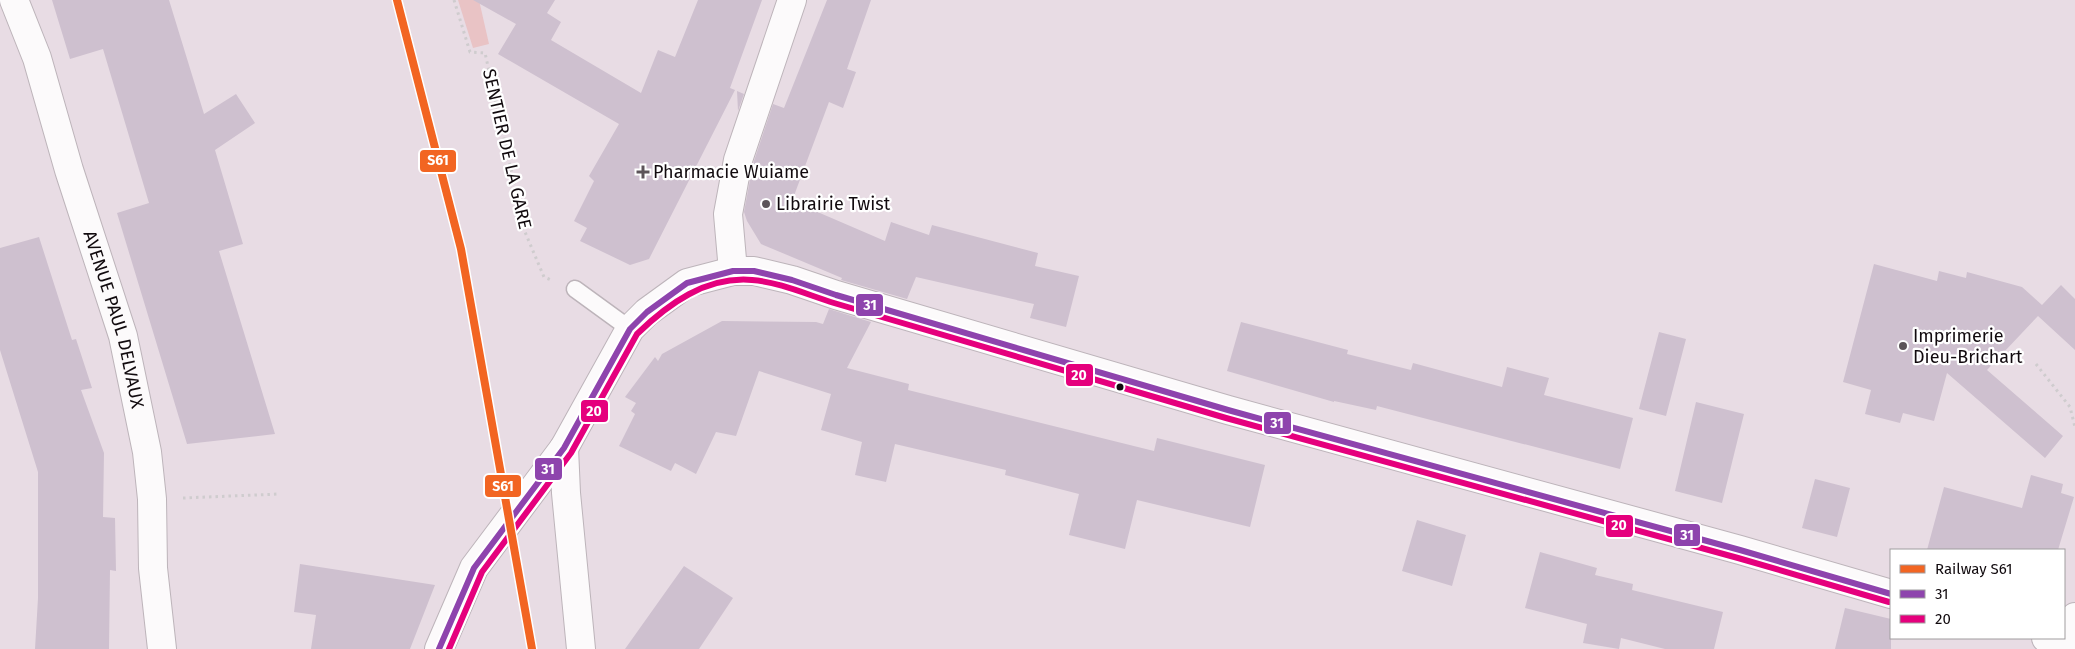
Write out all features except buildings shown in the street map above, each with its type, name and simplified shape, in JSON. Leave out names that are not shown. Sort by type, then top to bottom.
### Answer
[{"type":"main road","name":"AVENUE PAUL DELVAUX","points":[[14,0],[37,58],[69,170],[123,336],[147,452],[152,499],[153,568],[162,649]]},
{"type":"main road","points":[[734,271],[728,214],[738,160],[792,0]]},
{"type":"main road","points":[[439,649],[474,568],[564,448],[630,329],[647,312],[687,284],[734,271],[754,270],[1219,407],[1721,545],[1890,594]]},
{"type":"main road","points":[[564,448],[566,493],[581,649]]},
{"type":"main road","points":[[2065,628],[2075,617]]},
{"type":"lane","points":[[575,289],[630,329]]},
{"type":"path","name":"SENTIER DE LA GARE","points":[[454,0],[470,52],[485,53],[524,232],[544,277],[575,289]]},
{"type":"path","points":[[2036,364],[2070,407],[2075,427]]},
{"type":"path","points":[[152,499],[279,494]]},
{"type":"shaded area","points":[[458,0],[479,0],[489,44],[473,48]]},
{"type":"rail line","name":"S61","points":[[397,0],[461,249],[532,649]]},
{"type":"transit line","name":"31","points":[[439,649],[474,568],[564,448],[630,329],[647,312],[687,283],[733,271],[754,271],[792,280],[836,295],[1228,410],[1740,550],[1890,594]]},
{"type":"transit line","name":"20","points":[[449,649],[482,572],[571,453],[637,334],[662,312],[689,294],[704,287],[735,280],[762,281],[783,286],[834,303],[1226,418],[1738,558],[1889,602]]},
{"type":"place","name":"Pharmacie Wuiame","points":[[643,172]]},
{"type":"place","name":"Librairie Twist","points":[[766,204]]},
{"type":"place","name":"Imprimerie Dieu-Brichart","points":[[1903,346]]}]
